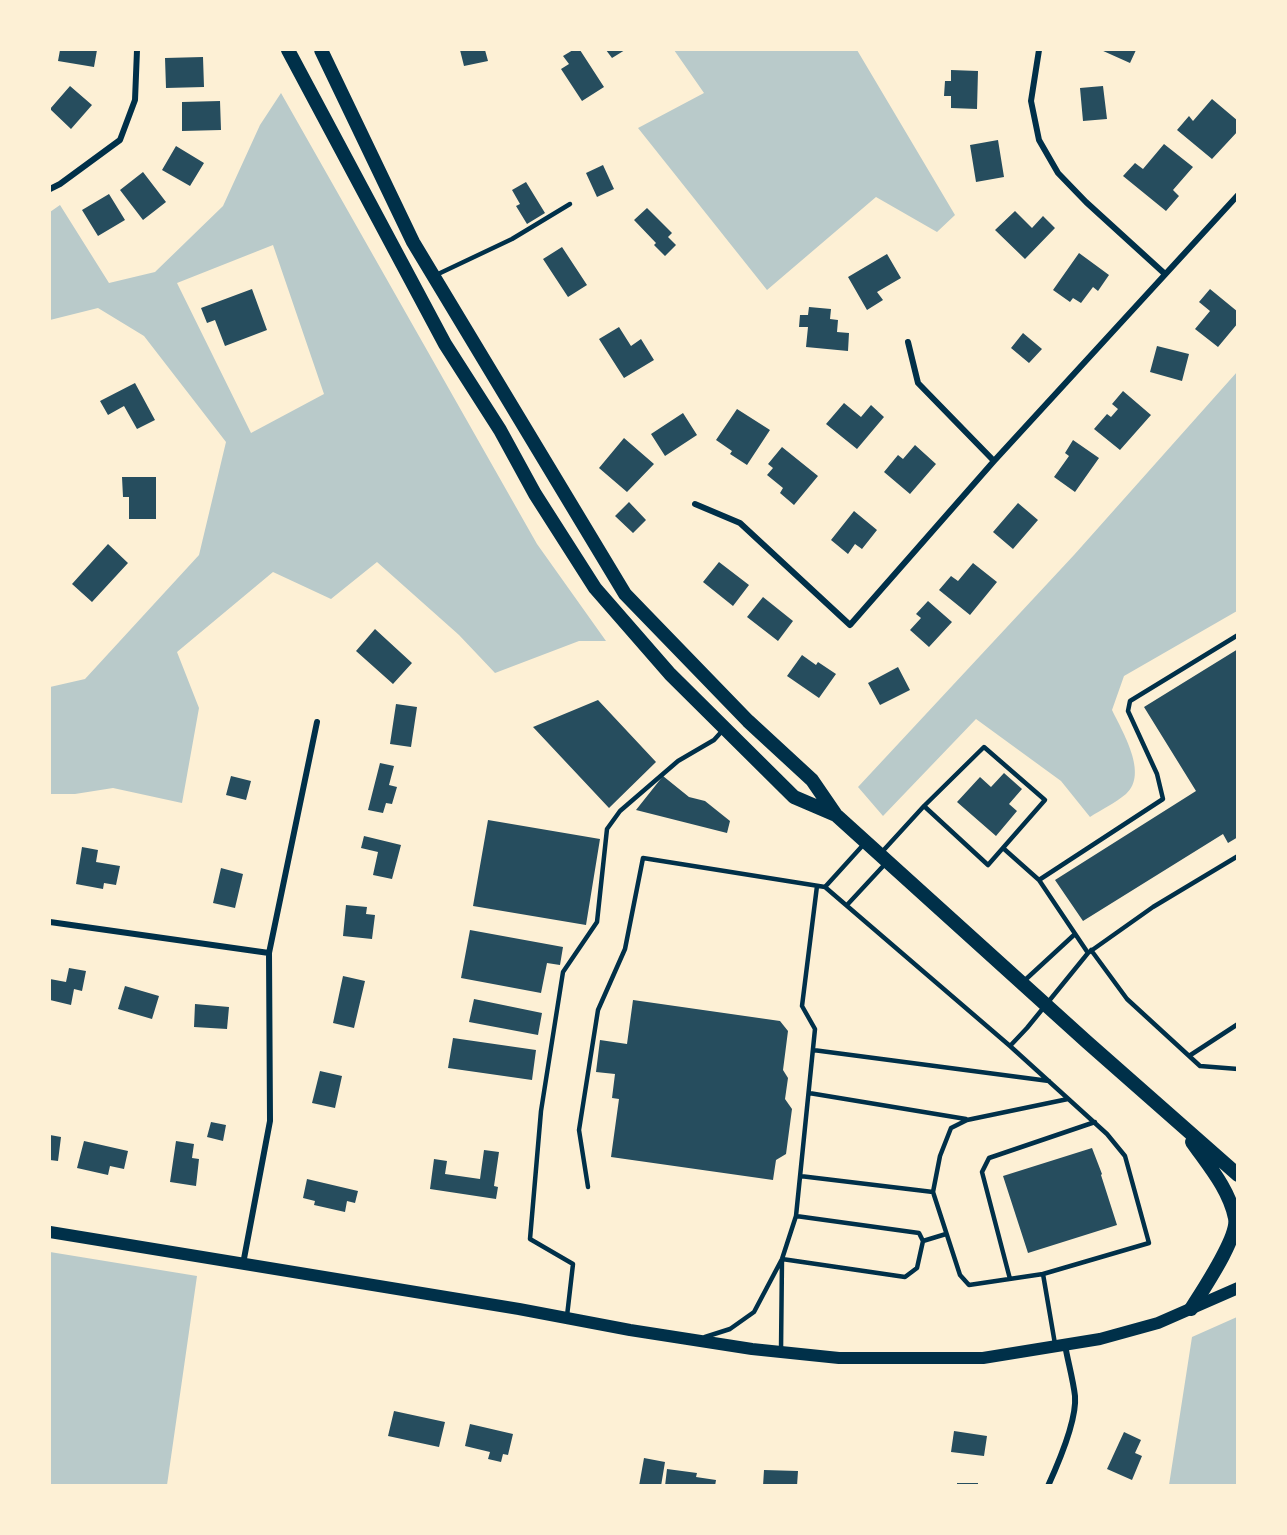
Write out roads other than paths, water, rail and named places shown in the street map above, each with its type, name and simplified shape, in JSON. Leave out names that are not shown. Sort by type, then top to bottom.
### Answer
[{"type":"main road","points":[[288,50],[445,345],[500,430],[535,494],[595,588],[670,674],[794,797],[836,815]]},
{"type":"main road","points":[[321,50],[413,242],[625,594],[748,721],[812,780],[836,815],[1022,984],[1236,1172]]},
{"type":"main road","points":[[1178,1123],[1225,1188],[1236,1220],[1232,1237],[1191,1309]]},
{"type":"main road","points":[[50,1232],[697,1340],[781,1353],[839,1358],[983,1358],[1100,1339],[1158,1323],[1238,1288]]},
{"type":"street","points":[[50,189],[120,140],[135,100],[137,50]]},
{"type":"street","points":[[1039,50],[1031,101],[1039,140],[1043,148],[1058,173],[1165,274]]},
{"type":"street","points":[[695,504],[740,523],[850,625],[994,461],[1238,195]]},
{"type":"street","points":[[908,342],[918,383],[994,461]]},
{"type":"street","points":[[243,1264],[270,1121],[269,953],[317,722]]},
{"type":"street","points":[[50,922],[269,953]]},
{"type":"street","points":[[1048,1485],[1057,1467],[1075,1411],[1075,1395],[1060,1346]]},
{"type":"lane","points":[[434,276],[512,239],[570,204]]},
{"type":"lane","points":[[1039,880],[1162,799],[1157,774],[1128,711],[1130,701],[1238,635]]},
{"type":"lane","points":[[567,1319],[573,1264],[530,1239],[541,1111],[563,972],[597,922],[607,829],[621,811],[678,761],[714,740],[725,728]]},
{"type":"lane","points":[[847,905],[924,806],[984,747],[1046,800],[988,866],[924,806]]},
{"type":"lane","points":[[825,887],[866,842]]},
{"type":"lane","points":[[1003,848],[1039,880],[1075,934],[1127,999],[1200,1066],[1238,1069]]},
{"type":"lane","points":[[1010,1046],[1089,952],[1153,907],[1238,856]]},
{"type":"lane","points":[[588,1187],[579,1131],[598,1010],[625,950],[643,858],[825,887],[1095,1122],[1125,1156],[1149,1243],[1043,1274],[969,1285],[960,1275],[933,1192],[940,1156],[951,1128],[968,1120],[1068,1099]]},
{"type":"lane","points":[[697,1340],[730,1329],[754,1312],[782,1258],[796,1216],[815,1029],[802,1006],[817,886]]},
{"type":"lane","points":[[1022,984],[1075,934]]},
{"type":"lane","points":[[1189,1056],[1238,1024]]},
{"type":"lane","points":[[813,1050],[1048,1081]]},
{"type":"lane","points":[[808,1093],[968,1120]]},
{"type":"lane","points":[[1010,1279],[982,1172],[985,1165],[989,1158],[1095,1122]]},
{"type":"lane","points":[[800,1176],[933,1192]]},
{"type":"lane","points":[[782,1258],[905,1277],[917,1268],[923,1240],[919,1233],[796,1216]]},
{"type":"lane","points":[[923,1240],[946,1234]]},
{"type":"lane","points":[[781,1353],[782,1258]]},
{"type":"lane","points":[[1043,1274],[1060,1346]]}]
